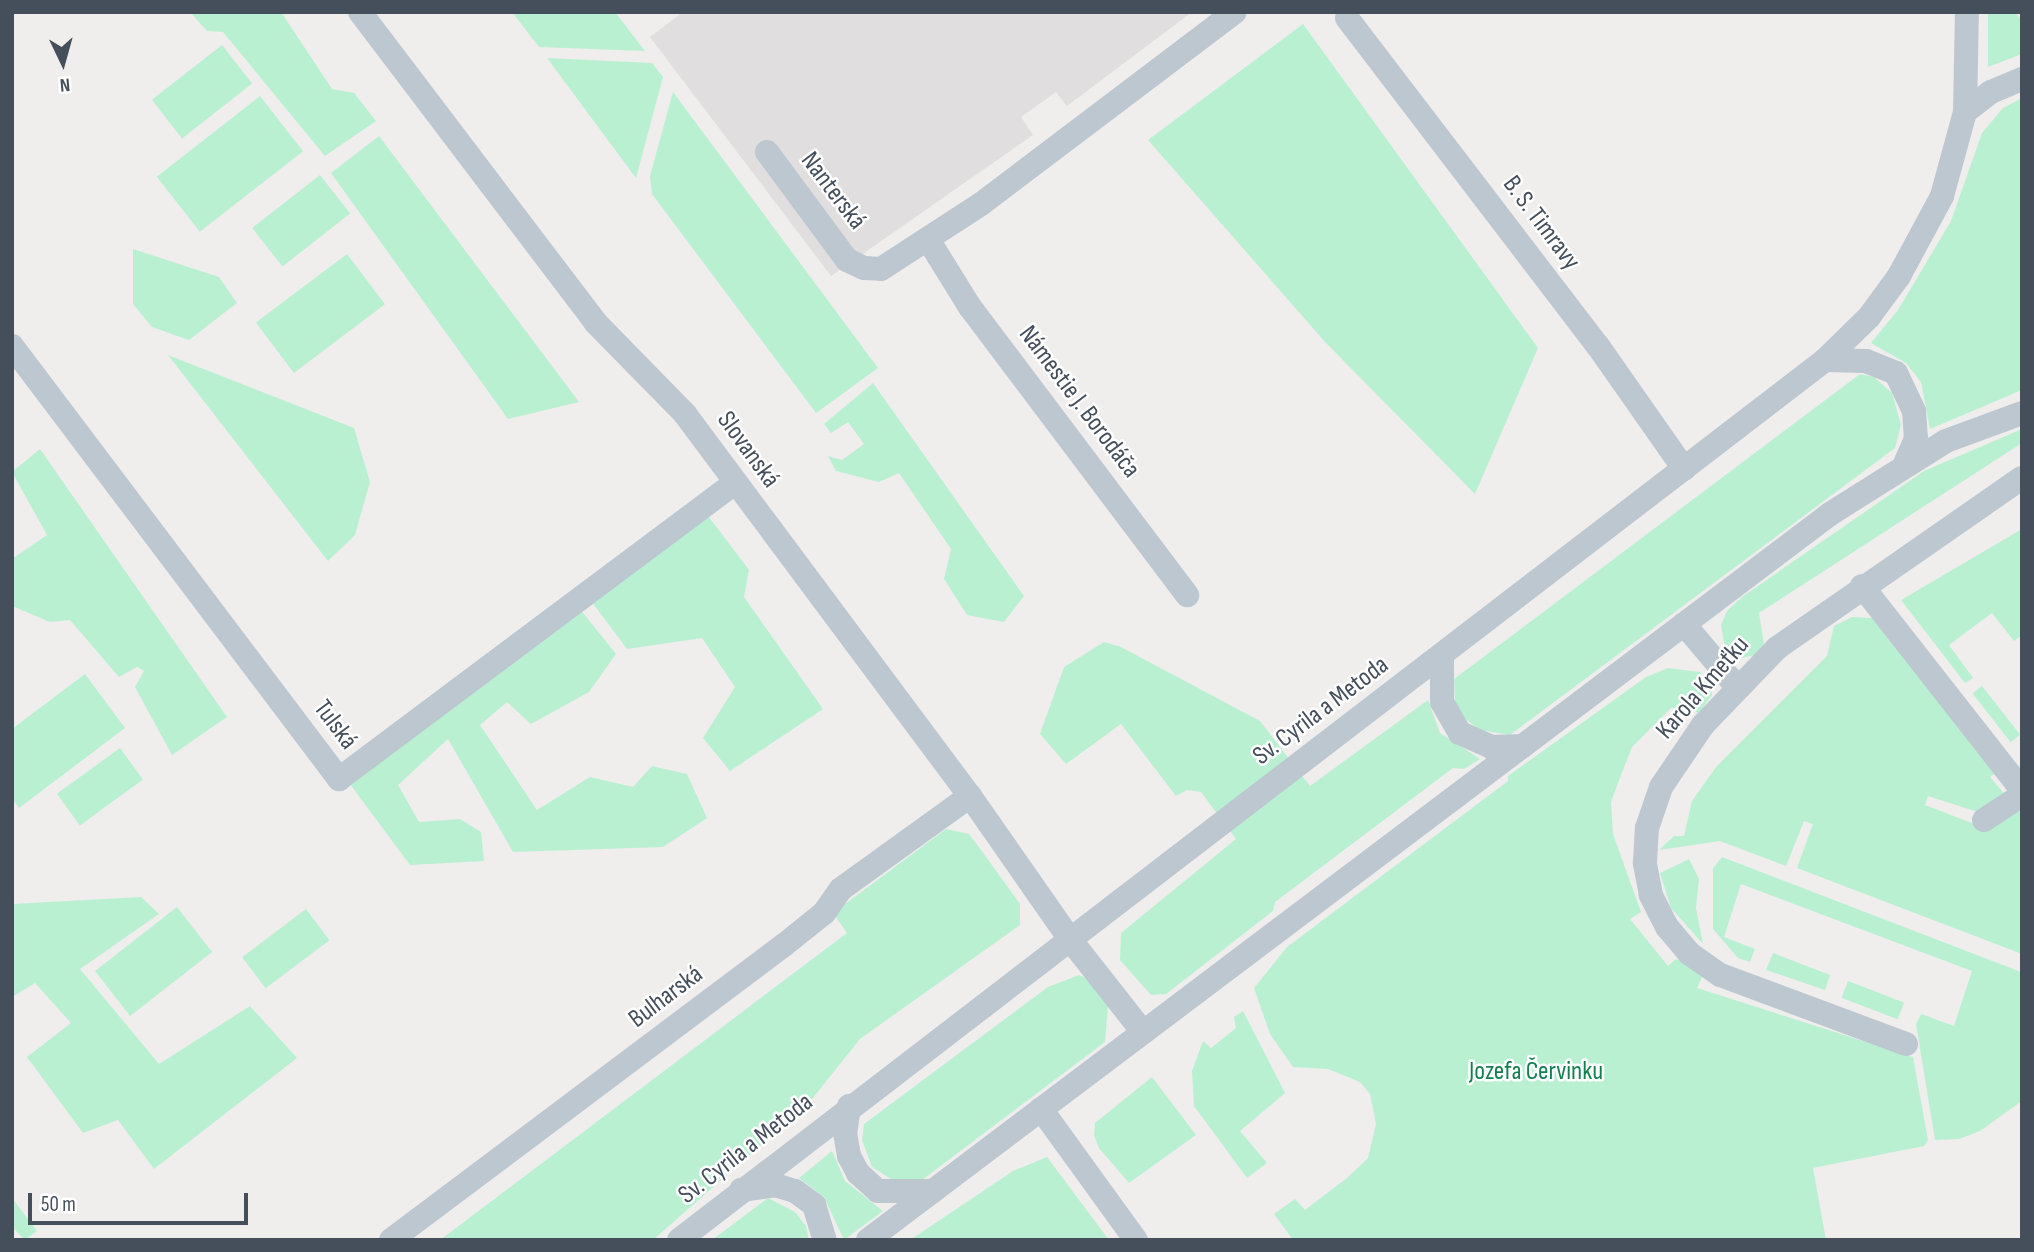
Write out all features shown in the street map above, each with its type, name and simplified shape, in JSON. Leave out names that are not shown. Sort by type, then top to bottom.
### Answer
[{"type":"street","name":"Slovanská","points":[[360,12],[595,322],[685,414],[970,796],[1069,938],[1143,1032]]},
{"type":"street","points":[[929,241],[1235,12]]},
{"type":"street","name":"Sv. Cyrila a Metoda","points":[[679,1240],[738,1191],[1442,657],[1825,360],[1869,317],[1925,232],[1942,196],[1965,112],[1967,12]]},
{"type":"street","name":"B. S. Timravy","points":[[1347,18],[1598,346],[1684,469]]},
{"type":"street","points":[[1965,112],[1991,92],[2022,79]]},
{"type":"street","name":"Nanterská","points":[[767,152],[851,262],[881,269],[929,241]]},
{"type":"street","name":"Námestie J. Borodáča","points":[[929,241],[954,285],[1186,595]]},
{"type":"street","name":"Tulská","points":[[12,346],[339,779],[734,483]]},
{"type":"street","points":[[1825,360],[1866,361],[1896,373],[1913,411],[1916,439],[1905,464]]},
{"type":"street","points":[[868,1240],[1684,624],[1905,464],[1990,421],[2022,413]]},
{"type":"street","name":"Karola Kmeťku","points":[[1906,1044],[1720,975],[1689,953],[1667,927],[1651,895],[1645,863],[1647,828],[1661,787],[1703,725],[1777,648],[1862,586],[2022,478]]},
{"type":"street","points":[[1862,586],[2022,790]]},
{"type":"street","points":[[1684,624],[1737,687]]},
{"type":"street","points":[[1442,657],[1442,702],[1460,733],[1491,747],[1523,746]]},
{"type":"street","points":[[1984,820],[2022,795]]},
{"type":"street","name":"Bulharská","points":[[391,1240],[824,914],[841,889],[970,796]]},
{"type":"street","name":"Sv. Cyrila a Metoda","points":[[849,1106],[845,1133],[849,1156],[858,1173],[878,1191],[933,1191]]},
{"type":"street","points":[[1041,1110],[1136,1240]]},
{"type":"street","points":[[738,1191],[775,1185],[795,1191],[814,1205],[825,1240]]},
{"type":"shaded area","points":[[683,12],[1192,12],[1067,106],[1056,92],[1021,117],[1033,135],[831,276],[650,37]]},
{"type":"green space","points":[[190,12],[281,12],[332,89],[354,93],[376,121],[325,156],[223,32],[207,31]]},
{"type":"green space","points":[[512,12],[615,12],[645,51],[539,47]]},
{"type":"green space","points":[[1988,12],[2015,12],[2022,21],[2022,54],[1988,67]]},
{"type":"green space","points":[[1303,24],[1538,348],[1475,494],[1326,343],[1148,140]]},
{"type":"green space","points":[[222,45],[252,84],[182,138],[152,100]]},
{"type":"green space","points":[[547,58],[652,63],[663,77],[636,178]]},
{"type":"green space","points":[[673,92],[878,368],[816,413],[652,194],[650,176]]},
{"type":"green space","points":[[260,96],[303,151],[200,232],[157,177]]},
{"type":"green space","points":[[2022,98],[2022,390],[1930,429],[1921,382],[1906,363],[1871,343],[1898,310],[1951,221],[1982,133],[2003,108]]},
{"type":"green space","points":[[379,136],[579,402],[508,419],[331,173]]},
{"type":"green space","points":[[320,175],[350,214],[282,267],[252,228]]},
{"type":"green space","points":[[133,249],[219,277],[237,303],[189,340],[152,327],[133,304]]},
{"type":"green space","points":[[347,254],[385,304],[294,373],[256,323]]},
{"type":"green space","points":[[168,355],[354,428],[370,482],[355,535],[328,561]]},
{"type":"green space","points":[[1860,374],[1874,377],[1892,393],[1901,425],[1895,448],[1510,735],[1480,730],[1464,718],[1455,701],[1454,679]]},
{"type":"green space","points":[[873,383],[1024,596],[1004,622],[967,615],[944,579],[951,549],[899,473],[879,482],[836,471],[828,456],[842,460],[864,444],[848,422],[831,433],[824,424]]},
{"type":"green space","points":[[2022,429],[2022,443],[1759,613],[1764,644],[1759,654],[1742,658],[1725,648],[1721,625],[1727,611],[1742,597],[1924,471]]},
{"type":"green space","points":[[40,449],[227,717],[172,755],[135,687],[144,671],[137,667],[119,677],[70,620],[50,622],[12,606],[12,559],[47,535],[12,472]]},
{"type":"green space","points":[[706,513],[749,570],[744,597],[823,709],[730,771],[703,738],[735,687],[702,638],[627,649],[591,601]]},
{"type":"green space","points":[[2022,529],[2022,635],[2014,641],[1992,613],[1949,645],[1973,678],[1965,683],[1901,600]]},
{"type":"green space","points":[[580,609],[616,654],[589,692],[531,724],[507,702],[480,725],[537,810],[590,777],[633,787],[652,766],[687,774],[707,818],[663,847],[513,852],[448,739],[398,785],[419,822],[460,819],[481,832],[484,861],[410,865],[347,780]]},
{"type":"green space","points":[[1852,617],[1873,618],[1998,772],[1990,777],[2008,798],[1984,814],[1928,796],[1925,805],[1985,828],[2017,809],[2022,815],[2022,954],[1797,868],[1813,824],[1804,821],[1786,866],[1720,841],[1659,850],[1674,836],[1684,836],[1692,801],[1716,767],[1827,656],[1834,626]]},
{"type":"green space","points":[[1104,642],[1121,647],[1260,721],[1310,786],[1428,700],[1440,733],[1480,759],[1464,769],[1453,768],[1275,902],[1273,911],[1166,994],[1151,995],[1120,960],[1121,933],[1236,839],[1201,792],[1187,790],[1176,796],[1121,724],[1066,764],[1040,734],[1064,667]]},
{"type":"green space","name":"Jozefa Červinku","points":[[1668,668],[1700,672],[1710,683],[1712,695],[1699,713],[1671,708],[1632,747],[1611,802],[1613,834],[1641,912],[1630,919],[1668,966],[1676,959],[1703,975],[1697,988],[1913,1057],[1928,1140],[1924,1146],[1813,1168],[1826,1240],[1293,1240],[1274,1214],[1295,1199],[1305,1210],[1347,1178],[1368,1158],[1376,1124],[1370,1094],[1360,1082],[1328,1069],[1293,1067],[1270,1034],[1254,988],[1287,947],[1508,781],[1508,776],[1646,677]]},
{"type":"green space","points":[[85,674],[125,728],[19,808],[12,798],[12,729]]},
{"type":"green space","points":[[1982,686],[2020,735],[2011,742],[1973,693]]},
{"type":"green space","points":[[120,748],[143,780],[80,825],[57,794]]},
{"type":"green space","points":[[946,829],[969,834],[1020,904],[1020,925],[860,1039],[808,1104],[653,1240],[440,1240],[847,933],[833,913]]},
{"type":"green space","points":[[1722,857],[2021,972],[2022,1101],[1980,1131],[1959,1139],[1935,1140],[1916,1024],[1921,1014],[1954,1026],[1972,971],[1741,884],[1724,937],[1755,949],[1750,962],[1738,958],[1713,929],[1713,868]]},
{"type":"green space","points":[[1689,859],[1699,879],[1696,908],[1703,944],[1671,908],[1660,873]]},
{"type":"green space","points":[[141,897],[159,914],[80,969],[159,1064],[250,1006],[297,1058],[154,1169],[118,1120],[83,1133],[27,1057],[71,1023],[35,983],[12,997],[12,904]]},
{"type":"green space","points":[[177,907],[212,952],[130,1016],[95,971]]},
{"type":"green space","points":[[306,909],[329,940],[266,988],[242,957]]},
{"type":"green space","points":[[1773,953],[1830,975],[1825,990],[1766,970]]},
{"type":"green space","points":[[1079,975],[1088,979],[1108,1006],[1105,1042],[922,1180],[894,1181],[872,1167],[862,1140],[864,1124],[1048,987]]},
{"type":"green space","points":[[1848,981],[1904,1003],[1898,1019],[1842,998]]},
{"type":"green space","points":[[1243,1011],[1285,1093],[1240,1131],[1267,1163],[1247,1178],[1194,1106],[1192,1071],[1203,1041],[1211,1048],[1236,1028],[1234,1017]]},
{"type":"green space","points":[[1152,1077],[1196,1135],[1129,1183],[1099,1148],[1094,1135],[1095,1123]]},
{"type":"green space","points":[[832,1151],[845,1181],[883,1211],[844,1240],[824,1197],[799,1178]]},
{"type":"green space","points":[[1047,1157],[1109,1240],[910,1240],[1013,1171]]},
{"type":"green space","points":[[12,1198],[37,1231],[25,1240],[12,1227]]},
{"type":"green space","points":[[768,1198],[795,1212],[806,1226],[809,1240],[712,1240]]}]
